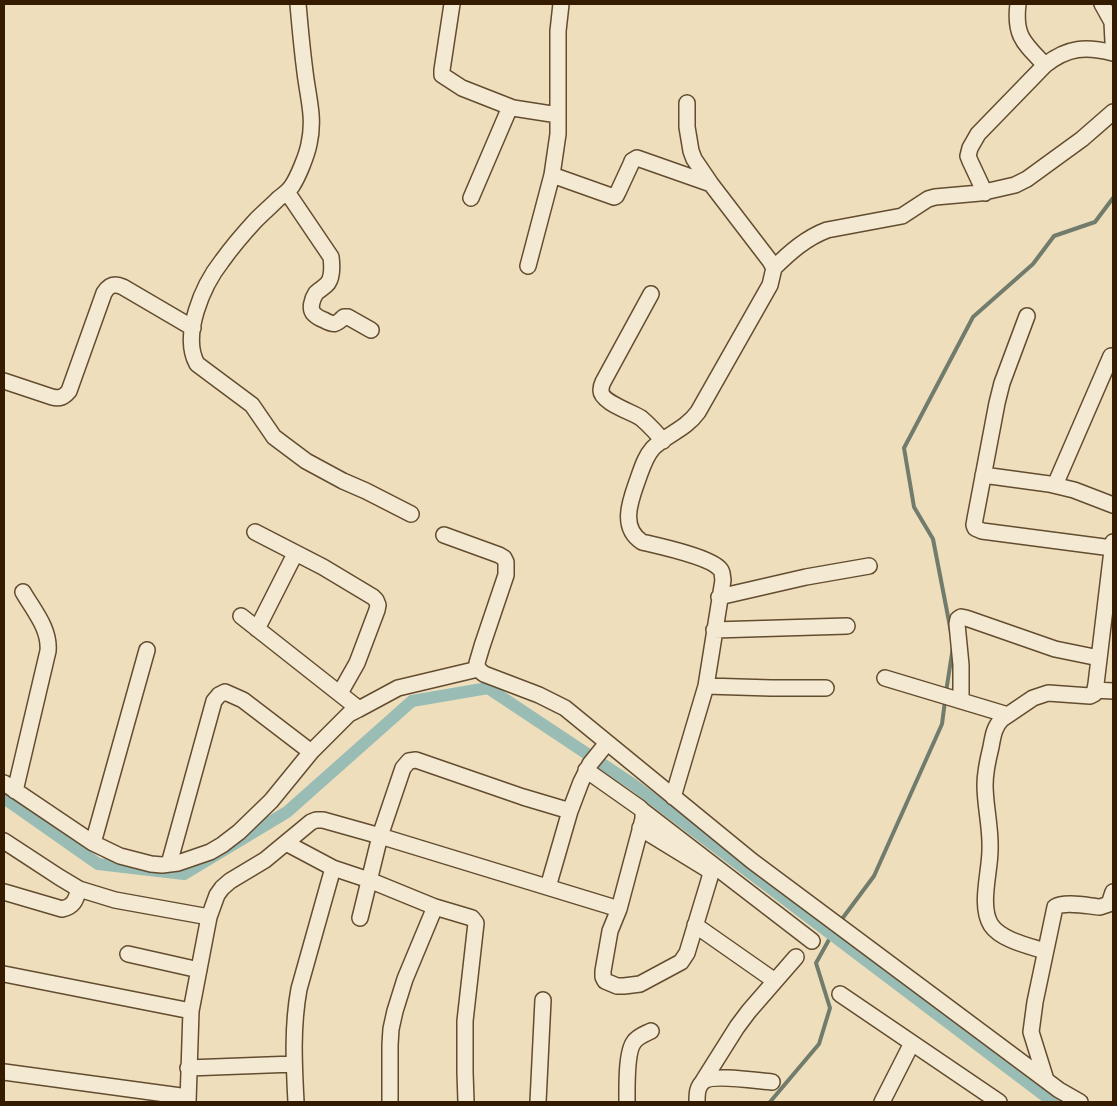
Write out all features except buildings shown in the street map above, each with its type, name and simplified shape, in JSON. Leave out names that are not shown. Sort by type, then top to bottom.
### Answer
[{"type":"street","points":[[298,4],[302,56],[312,122],[309,145],[288,192],[255,222],[222,261],[212,276],[198,306],[191,345],[193,357],[197,364],[252,405],[278,440],[306,461],[411,514]]},
{"type":"street","points":[[452,4],[442,75],[462,88],[510,107],[558,115]]},
{"type":"street","points":[[528,266],[552,175],[558,134],[558,31],[560,4]]},
{"type":"street","points":[[1018,4],[1019,35],[1022,41],[1045,65]]},
{"type":"street","points":[[1102,4],[1112,22],[1113,42]]},
{"type":"street","points":[[984,193],[968,156],[978,134],[1045,65],[1059,56],[1076,50],[1092,48],[1113,53]]},
{"type":"street","points":[[687,103],[687,127],[694,159],[710,184],[774,268]]},
{"type":"street","points":[[471,198],[510,107]]},
{"type":"street","points":[[673,798],[706,686],[723,580],[722,572],[719,568],[701,558],[642,542],[634,536],[629,522],[631,501],[644,461],[654,448],[692,420],[698,412],[770,284],[774,268],[790,252],[812,237],[827,230],[902,216],[928,199],[984,193],[1015,185],[1027,179],[1113,112]]},
{"type":"street","points":[[552,175],[614,197],[632,161],[637,158],[710,184]]},
{"type":"street","points":[[288,192],[331,257],[331,278],[328,284],[314,298],[311,304],[313,314],[331,324],[335,324],[344,317],[348,317],[370,330]]},
{"type":"street","points":[[4,381],[52,397],[62,398],[66,395],[104,293],[113,285],[123,287],[193,328]]},
{"type":"street","points":[[650,294],[603,382],[601,392],[614,404],[640,418],[663,441]]},
{"type":"street","points":[[1027,316],[999,396],[983,475],[975,528],[978,530],[1112,545],[1094,694],[1090,696],[1048,692],[1041,694],[997,723],[986,773],[985,784],[990,850],[985,902],[986,914],[995,931],[1045,951]]},
{"type":"street","points":[[1054,485],[1111,356]]},
{"type":"street","points":[[983,475],[1054,485],[1074,490],[1113,505]]},
{"type":"street","points":[[254,532],[323,567],[376,600],[377,610],[357,663],[340,693]]},
{"type":"street","points":[[444,535],[499,555],[506,562],[506,575],[482,646],[477,663],[478,669],[484,674],[539,695],[565,708],[578,718],[604,747],[673,798],[752,861],[1059,1090],[1080,1102]]},
{"type":"street","points":[[257,629],[295,554]]},
{"type":"street","points":[[720,597],[806,577],[869,566]]},
{"type":"street","points":[[23,592],[42,624],[49,642],[48,652],[9,787],[93,843],[120,856],[151,864],[178,863],[210,852],[222,845],[239,832],[270,800],[311,752],[343,720],[359,708],[398,688],[478,669]]},
{"type":"street","points":[[241,616],[359,708]]},
{"type":"street","points":[[952,699],[961,665],[957,624],[958,619],[961,617],[1055,649],[1099,658]]},
{"type":"street","points":[[714,630],[847,626]]},
{"type":"street","points":[[93,843],[147,650]]},
{"type":"street","points":[[885,678],[1008,715]]},
{"type":"street","points":[[706,686],[826,688]]},
{"type":"street","points":[[1095,690],[1113,691]]},
{"type":"street","points":[[169,864],[214,701],[219,696],[225,692],[243,700],[311,752]]},
{"type":"street","points":[[548,887],[570,811],[581,782],[588,767],[604,747]]},
{"type":"street","points":[[360,918],[380,836],[403,768],[409,761],[416,760],[570,811]]},
{"type":"street","points":[[588,767],[812,942]]},
{"type":"street","points":[[640,828],[706,869],[710,873],[709,883],[687,953],[681,962],[640,984],[617,986],[605,981],[603,971],[610,932],[619,909],[640,828],[643,819],[643,811]]},
{"type":"street","points":[[4,1072],[188,1100],[191,1011],[209,917],[217,895],[222,888],[265,860],[311,822],[316,820],[323,820],[380,836],[619,909]]},
{"type":"street","points":[[4,841],[79,889],[115,900],[209,917]]},
{"type":"street","points":[[286,843],[333,868],[369,880],[435,908],[472,918],[476,923],[465,1021],[464,1072],[466,1102]]},
{"type":"street","points":[[296,1102],[294,1064],[295,1008],[333,868]]},
{"type":"street","points":[[4,892],[62,909],[73,905],[79,889]]},
{"type":"street","points":[[1046,1080],[1031,1032],[1035,1002],[1055,907],[1064,904],[1104,907],[1109,904],[1113,892]]},
{"type":"street","points":[[390,1102],[390,1045],[395,1011],[405,979],[435,908]]},
{"type":"street","points":[[695,925],[774,981]]},
{"type":"street","points":[[128,954],[199,970]]},
{"type":"street","points":[[697,1102],[699,1086],[737,1028],[749,1011],[796,957]]},
{"type":"street","points":[[4,974],[191,1011]]},
{"type":"street","points":[[840,994],[999,1102]]},
{"type":"street","points":[[538,1102],[543,1000]]},
{"type":"street","points":[[627,1102],[629,1054],[634,1042],[651,1031]]},
{"type":"street","points":[[882,1102],[912,1043]]},
{"type":"street","points":[[188,1068],[294,1064]]},
{"type":"street","points":[[703,1081],[713,1077],[772,1082]]},
{"type":"waterway","points":[[951,632],[933,539],[914,507],[904,448],[973,317],[1033,264],[1054,236],[1095,222],[1113,198]]},
{"type":"waterway","points":[[946,692],[953,647]]},
{"type":"waterway","points":[[4,798],[98,864],[184,874],[287,812],[412,701],[488,688],[634,785],[1053,1102]]},
{"type":"waterway","points":[[839,923],[874,876],[942,724],[945,701]]},
{"type":"waterway","points":[[770,1102],[819,1044],[830,1008],[816,963],[835,929]]}]
